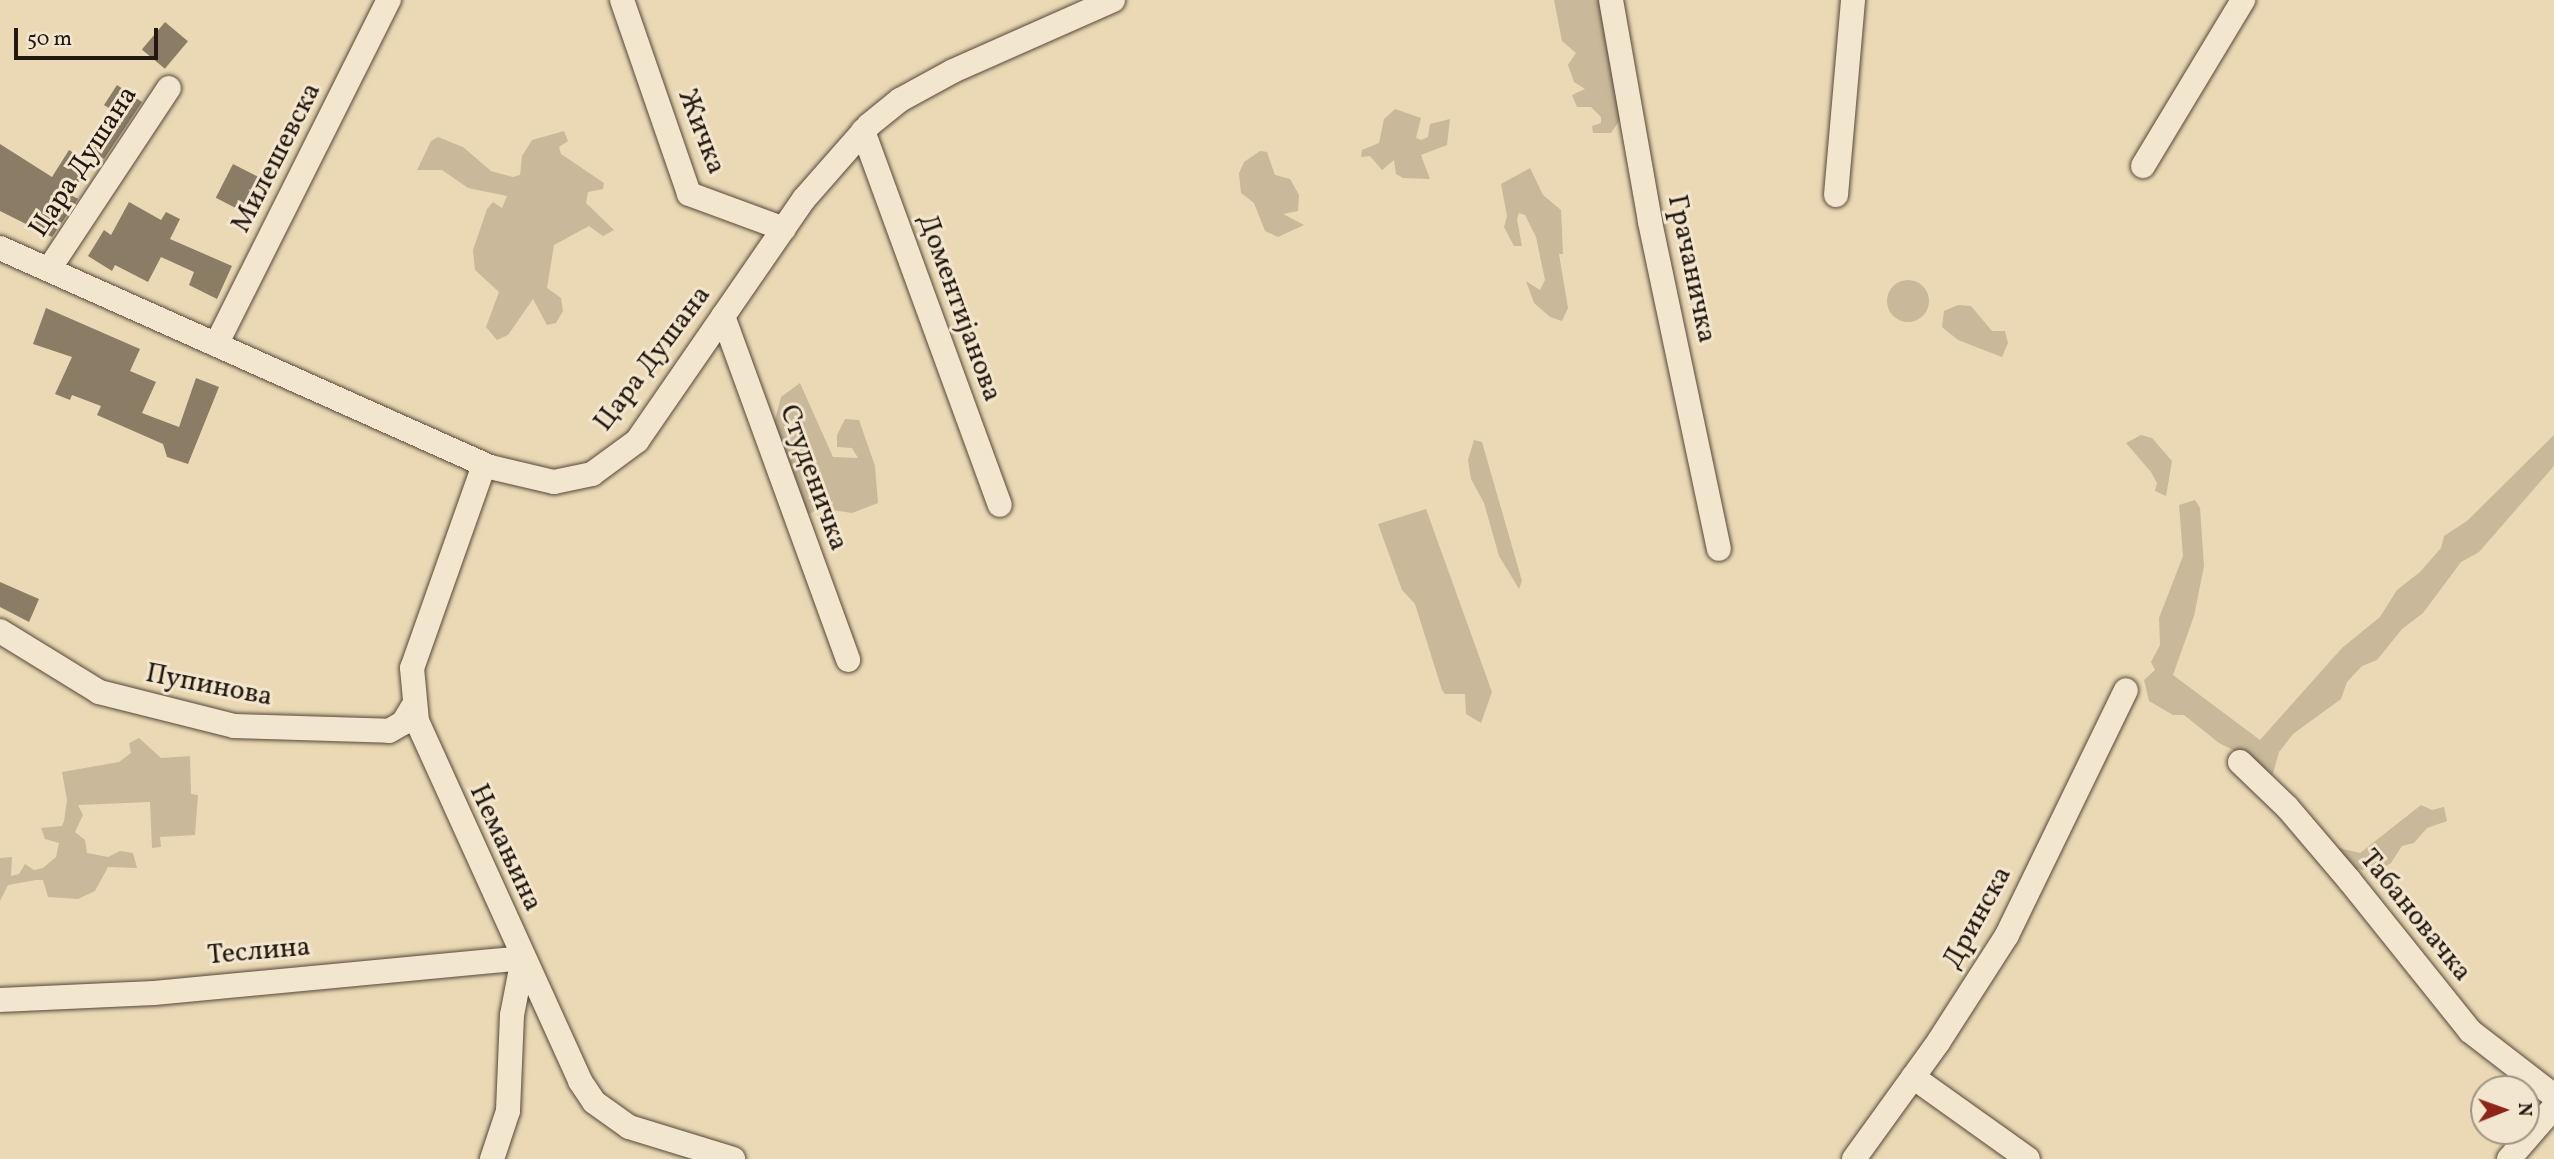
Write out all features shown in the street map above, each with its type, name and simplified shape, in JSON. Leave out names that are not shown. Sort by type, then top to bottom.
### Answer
[{"type":"street","name":"Милешевска","points":[[217,343],[389,0]]},
{"type":"street","name":"Жичка","points":[[622,0],[689,194],[784,229]]},
{"type":"street","name":"Цара Душана","points":[[0,248],[484,465],[554,482],[592,474],[637,441],[784,229],[863,131],[901,100],[953,71],[1113,0]]},
{"type":"street","name":"Грачаничка","points":[[1611,0],[1650,222],[1719,550]]},
{"type":"street","points":[[1836,195],[1853,0]]},
{"type":"street","points":[[2143,166],[2242,0]]},
{"type":"street","name":"Цара Душана","points":[[49,270],[169,88]]},
{"type":"street","name":"Доментијанова","points":[[863,131],[1000,505]]},
{"type":"street","name":"Студеничка","points":[[723,316],[848,660]]},
{"type":"street","name":"Немањина","points":[[484,465],[412,667],[414,705],[438,772],[580,1081],[594,1102],[629,1127],[733,1159]]},
{"type":"street","name":"Пупинова","points":[[0,631],[99,692],[233,726],[389,731],[404,723],[414,705]]},
{"type":"street","name":"Дринска","points":[[1854,1159],[1913,1077],[2007,935],[2126,690]]},
{"type":"street","name":"Табановачка","points":[[2240,762],[2341,871],[2470,1031],[2554,1096]]},
{"type":"street","points":[[492,1159],[508,1111],[512,1015],[523,958]]},
{"type":"street","name":"Теслина","points":[[0,1000],[128,995],[523,958]]},
{"type":"street","points":[[1913,1077],[2028,1159]]},
{"type":"street","points":[[2510,1159],[2554,1107]]},
{"type":"shaded area","points":[[1554,0],[1607,0],[1620,120],[1611,133],[1593,133],[1592,126],[1601,123],[1601,117],[1591,107],[1577,107],[1572,95],[1585,89],[1574,82],[1568,65],[1576,53],[1562,41]]},
{"type":"shaded area","points":[[1395,109],[1421,118],[1416,138],[1421,140],[1428,137],[1430,124],[1450,119],[1447,145],[1421,155],[1430,179],[1403,178],[1396,174],[1394,160],[1382,170],[1370,156],[1361,157],[1362,150],[1379,143],[1384,119]]},
{"type":"shaded area","points":[[564,131],[568,141],[559,147],[561,154],[604,183],[603,189],[588,192],[586,203],[614,230],[603,236],[589,226],[554,245],[547,288],[561,298],[563,311],[556,323],[547,325],[533,299],[508,335],[497,340],[486,327],[499,292],[475,270],[473,250],[487,209],[493,202],[502,208],[507,196],[468,188],[442,170],[417,170],[431,141],[438,137],[463,147],[491,171],[513,177],[520,175],[522,156],[532,140]]},
{"type":"shaded area","points":[[1260,151],[1267,152],[1275,175],[1290,179],[1299,195],[1298,211],[1283,214],[1304,225],[1278,237],[1265,231],[1254,203],[1241,193],[1239,173],[1244,162]]},
{"type":"shaded area","points":[[1530,168],[1543,195],[1561,210],[1563,254],[1559,254],[1568,308],[1562,321],[1550,317],[1534,303],[1526,281],[1540,290],[1545,280],[1536,237],[1525,215],[1519,213],[1517,219],[1522,246],[1514,246],[1504,227],[1507,216],[1501,184]]},
{"type":"shaded area","points":[[1908,280],[1923,286],[1929,301],[1923,316],[1908,322],[1893,316],[1887,301],[1893,286]]},
{"type":"shaded area","points":[[1958,305],[1971,306],[1992,331],[2005,331],[2008,343],[2002,357],[1958,340],[1942,327],[1944,311]]},
{"type":"shaded area","points":[[800,383],[833,457],[858,458],[852,448],[837,447],[837,435],[845,419],[859,420],[875,466],[878,503],[852,513],[832,510],[828,505],[809,514],[802,508],[773,427],[781,397]]},
{"type":"shaded area","points":[[2141,435],[2152,438],[2172,461],[2166,496],[2155,491],[2157,483],[2151,472],[2126,443]]},
{"type":"shaded area","points":[[2554,435],[2554,466],[2479,552],[2461,562],[2423,613],[2402,629],[2377,660],[2362,666],[2347,682],[2341,699],[2293,734],[2279,752],[2271,780],[2245,756],[2219,743],[2184,715],[2173,715],[2149,701],[2144,680],[2155,670],[2151,662],[2160,645],[2159,618],[2183,556],[2179,505],[2195,500],[2200,508],[2204,566],[2194,616],[2173,675],[2260,740],[2342,648],[2380,617],[2397,590],[2420,572],[2441,548],[2444,536],[2467,521]]},
{"type":"shaded area","points":[[1474,440],[1482,442],[1522,581],[1519,589],[1499,556],[1484,503],[1471,479],[1468,460]]},
{"type":"shaded area","points":[[1426,509],[1492,692],[1481,723],[1466,714],[1465,694],[1445,694],[1442,690],[1415,604],[1402,590],[1378,524]]},
{"type":"shaded area","points":[[139,738],[161,758],[190,756],[191,794],[198,795],[195,835],[160,837],[161,847],[152,848],[150,802],[78,805],[83,815],[75,832],[85,840],[87,853],[108,857],[120,851],[133,853],[137,868],[108,867],[95,891],[78,899],[48,897],[43,880],[36,880],[8,885],[0,901],[0,858],[12,857],[11,876],[19,874],[25,864],[34,870],[43,868],[56,857],[59,843],[45,839],[41,828],[62,826],[64,821],[67,800],[62,772],[119,762],[131,753],[129,743]]},
{"type":"shaded area","points":[[2421,805],[2432,810],[2444,807],[2447,821],[2427,828],[2414,843],[2402,846],[2391,863],[2378,871],[2353,869],[2331,846],[2360,853]]},
{"type":"building","points":[[165,22],[188,41],[165,69],[142,50]]},
{"type":"building","points":[[117,85],[142,102],[104,159],[86,147],[112,110],[104,105]]},
{"type":"building","points":[[0,144],[52,177],[69,150],[90,163],[71,195],[78,199],[52,237],[0,211]]},
{"type":"building","points":[[233,164],[260,178],[242,211],[216,198]]},
{"type":"building","points":[[129,202],[161,220],[166,212],[180,219],[170,239],[232,266],[217,299],[189,285],[194,272],[161,257],[148,282],[115,265],[112,271],[88,256],[104,230],[111,235]]},
{"type":"building","points":[[46,308],[140,349],[130,371],[156,382],[142,413],[179,427],[196,378],[219,387],[188,464],[167,457],[163,444],[97,415],[101,406],[72,395],[70,400],[55,394],[72,357],[33,344]]},
{"type":"building","points":[[0,582],[39,599],[29,622],[0,607]]}]
